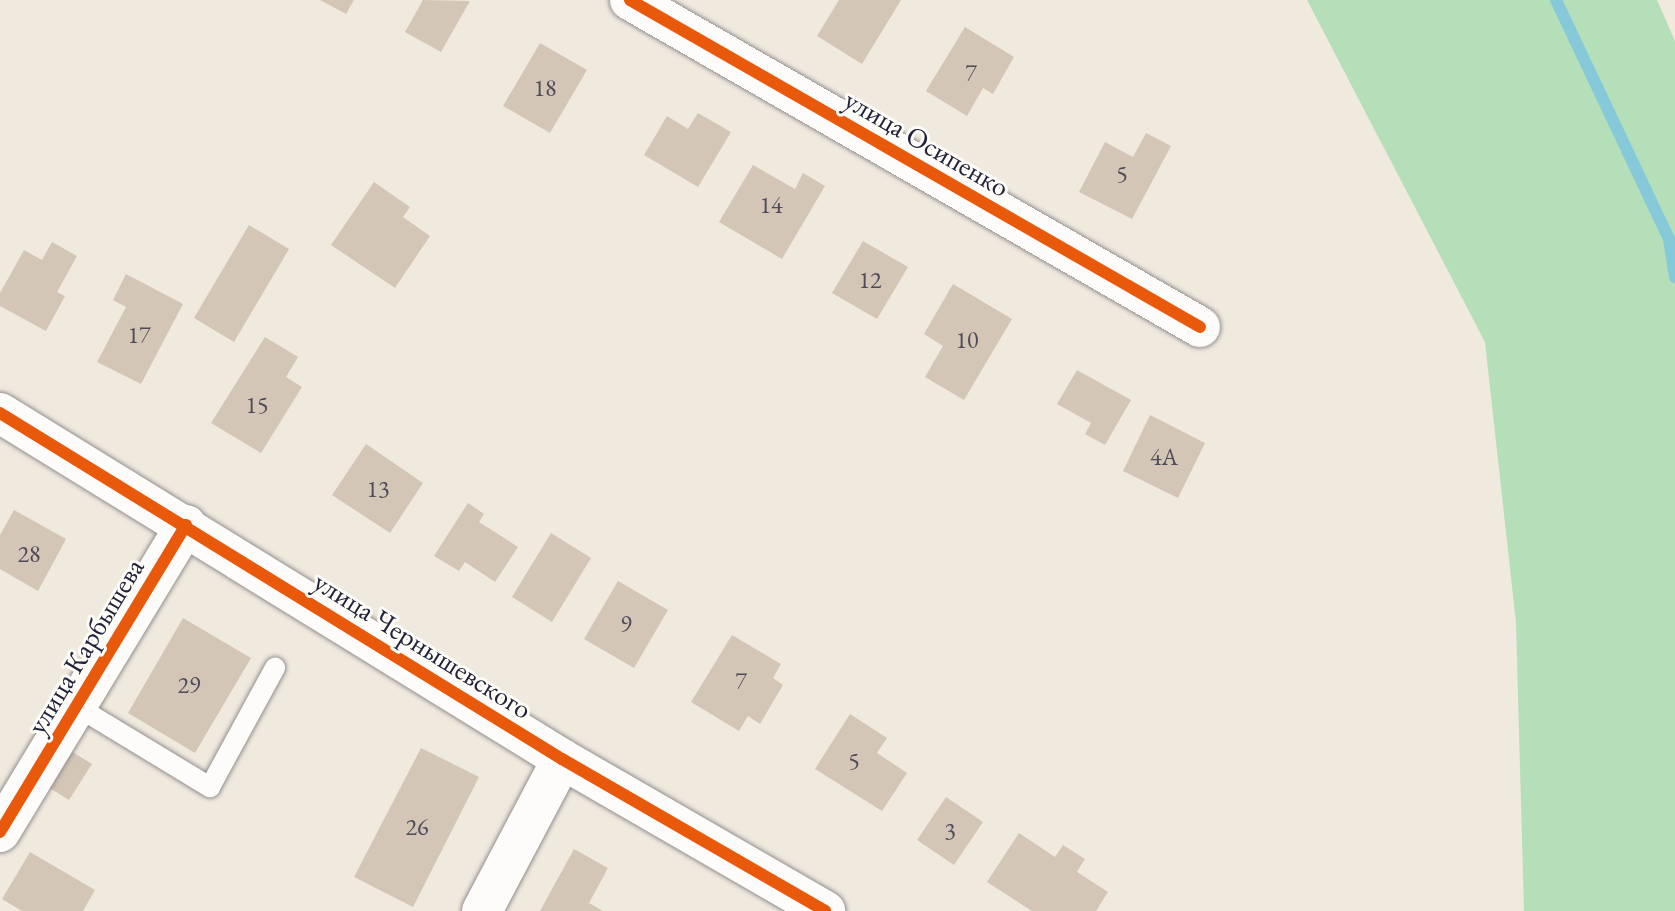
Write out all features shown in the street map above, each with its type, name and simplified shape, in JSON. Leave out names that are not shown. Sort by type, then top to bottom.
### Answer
[{"type":"street","name":"улица Осипенко","points":[[630,0],[1200,327]]},
{"type":"street","name":"улица Чернышевского","points":[[0,413],[562,759],[825,911]]},
{"type":"street","name":"улица Карбышева","points":[[0,832],[186,525]]},
{"type":"street","points":[[482,911],[562,759]]},
{"type":"lane","points":[[76,706],[210,787],[275,668]]},
{"type":"green space","points":[[1307,0],[1657,0],[1675,41],[1675,911],[1524,911],[1516,623],[1485,342]]},
{"type":"building","points":[[320,0],[354,0],[346,14]]},
{"type":"building","points":[[423,0],[470,1],[441,52],[405,32]]},
{"type":"building","points":[[839,0],[901,0],[862,64],[817,36]]},
{"type":"building","points":[[965,27],[1014,57],[993,94],[983,88],[967,116],[926,91]]},
{"type":"building","points":[[540,43],[587,70],[550,133],[503,106]]},
{"type":"building","points":[[698,113],[731,132],[698,187],[644,155],[667,116],[688,129]]},
{"type":"building","points":[[1146,133],[1171,146],[1132,219],[1079,192],[1105,142],[1133,157]]},
{"type":"building","points":[[753,165],[795,189],[803,173],[825,186],[782,259],[719,222]]},
{"type":"building","points":[[374,182],[410,207],[403,217],[430,236],[395,288],[331,245]]},
{"type":"building","points":[[249,225],[289,249],[234,342],[194,318]]},
{"type":"building","points":[[863,241],[908,267],[877,319],[832,293]]},
{"type":"building","points":[[52,242],[77,256],[57,292],[65,296],[46,331],[0,306],[0,293],[24,250],[42,260]]},
{"type":"building","points":[[126,274],[183,304],[141,384],[97,362],[126,307],[113,300]]},
{"type":"building","points":[[953,284],[1012,319],[964,400],[925,377],[943,346],[924,334]]},
{"type":"building","points":[[265,337],[298,357],[286,377],[302,387],[261,453],[211,423]]},
{"type":"building","points":[[1077,370],[1131,400],[1105,445],[1085,434],[1091,423],[1057,404]]},
{"type":"building","points":[[1150,415],[1205,443],[1178,498],[1123,471]]},
{"type":"building","points":[[366,444],[423,483],[390,533],[332,495]]},
{"type":"building","points":[[468,503],[484,514],[479,522],[518,547],[495,582],[465,562],[459,571],[434,556]]},
{"type":"building","points":[[14,510],[66,539],[38,591],[0,569],[0,535]]},
{"type":"building","points":[[551,533],[591,558],[552,622],[512,597]]},
{"type":"building","points":[[618,581],[668,610],[634,668],[584,639]]},
{"type":"building","points":[[183,618],[251,658],[195,753],[128,713]]},
{"type":"building","points":[[732,635],[781,664],[773,678],[783,685],[760,724],[748,716],[739,731],[691,702]]},
{"type":"building","points":[[850,714],[887,738],[877,753],[907,773],[882,811],[815,769]]},
{"type":"building","points":[[421,748],[479,777],[413,907],[354,877]]},
{"type":"building","points":[[71,751],[92,764],[69,800],[48,787]]},
{"type":"building","points":[[946,797],[983,822],[954,865],[917,840]]},
{"type":"building","points":[[1019,833],[1055,857],[1063,845],[1085,859],[1077,872],[1108,892],[1096,911],[1032,911],[987,882]]},
{"type":"building","points":[[574,849],[608,868],[589,903],[603,911],[540,911]]},
{"type":"building","points":[[30,852],[95,890],[83,911],[22,911],[2,899]]},
{"type":"waterway","points":[[1556,0],[1669,239],[1675,278]]},
{"type":"cycle path","points":[[630,0],[1200,327]]},
{"type":"cycle path","points":[[0,413],[562,759],[825,911]]},
{"type":"cycle path","points":[[0,832],[186,525]]}]
